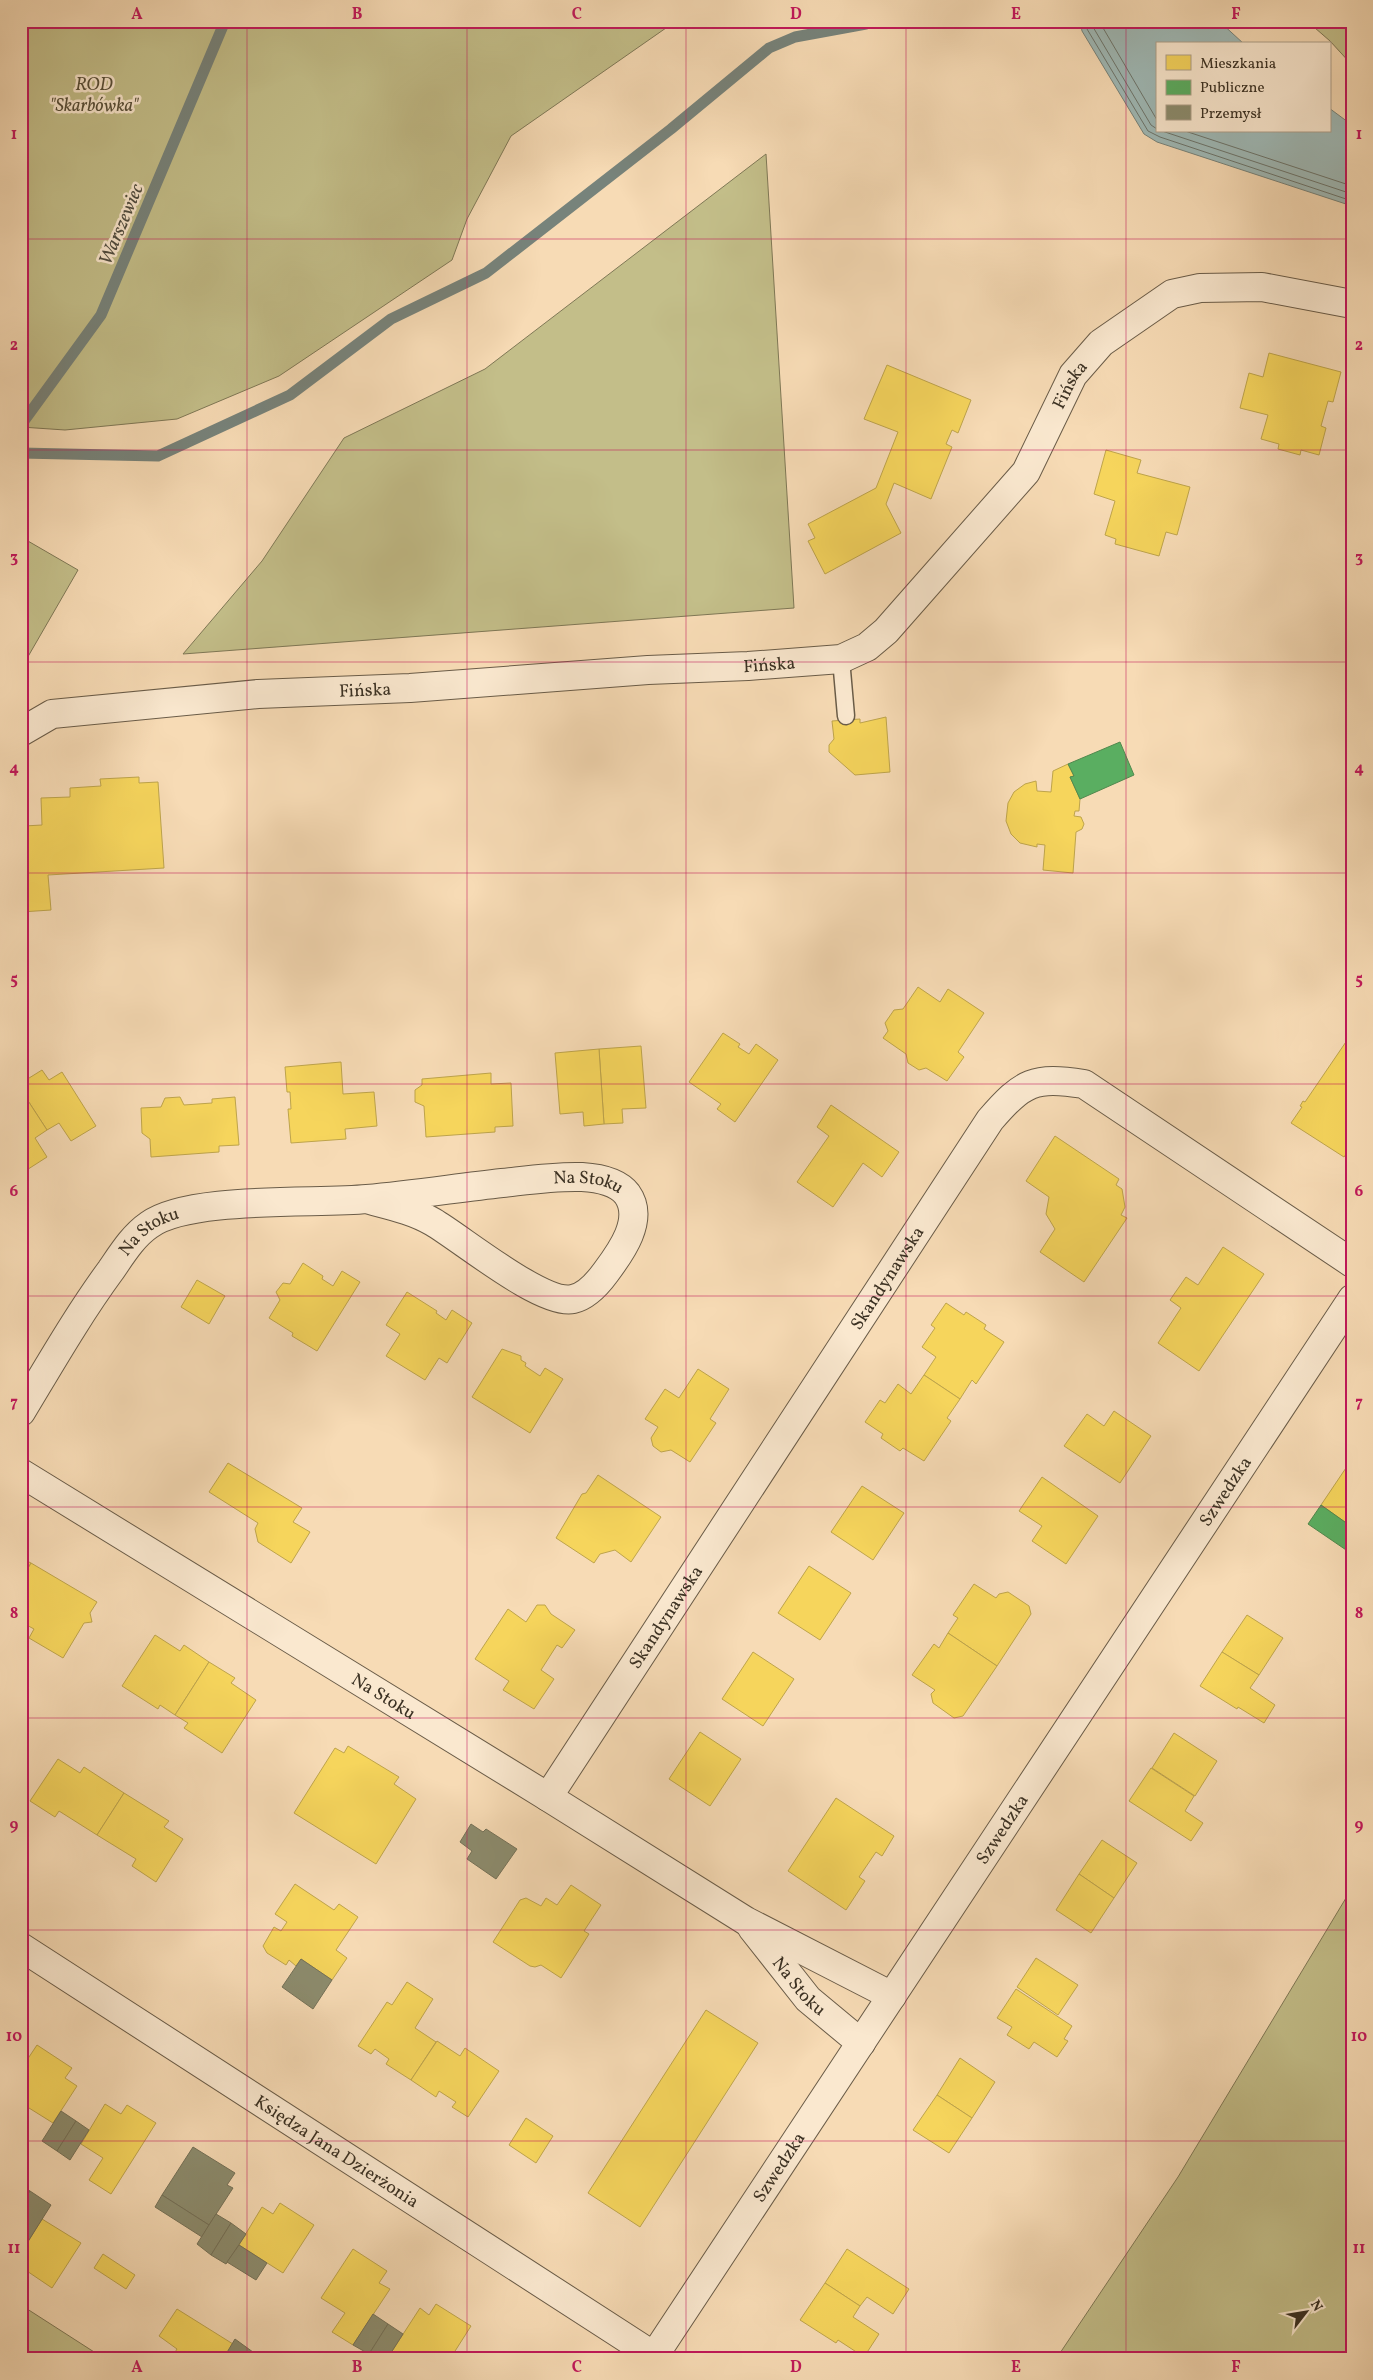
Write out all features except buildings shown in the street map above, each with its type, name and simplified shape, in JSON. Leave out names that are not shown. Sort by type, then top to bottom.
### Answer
[{"type":"street","name":"Fińska","points":[[21,732],[52,714],[258,694],[410,688],[648,670],[841,660],[867,647],[886,631],[1026,472],[1073,375],[1101,343],[1172,294],[1200,288],[1262,287],[1352,304]]},
{"type":"street","name":"Skandynawska","points":[[548,1796],[984,1128],[1011,1096],[1033,1083],[1054,1079],[1084,1084],[1352,1263]]},
{"type":"street","name":"Na Stoku","points":[[21,1412],[95,1292],[131,1242],[149,1224],[167,1215],[208,1207],[366,1199],[550,1177],[608,1181],[627,1194],[634,1216],[629,1237],[603,1278],[588,1292],[572,1300],[553,1297],[534,1288],[431,1220],[399,1208],[366,1199]]},
{"type":"street","name":"Szwedzka","points":[[653,2358],[1352,1299]]},
{"type":"street","name":"Na Stoku","points":[[21,1473],[548,1796],[746,1921],[892,1996]]},
{"type":"street","name":"Na Stoku","points":[[746,1921],[808,1999],[860,2043]]},
{"type":"street","name":"Księdza Jana Dzierżonia","points":[[21,1947],[653,2358]]},
{"type":"lane","points":[[841,660],[846,716]]},
{"type":"green space","name":"ROD \"Skarbówka\"","points":[[21,21],[676,21],[511,136],[467,219],[452,260],[279,376],[177,419],[65,430],[21,427]]},
{"type":"green space","points":[[1307,21],[1352,23],[1352,65],[1330,41]]},
{"type":"green space","points":[[766,154],[794,608],[183,654],[262,561],[344,438],[485,369]]},
{"type":"green space","points":[[21,537],[78,570],[22,667],[21,667]]},
{"type":"green space","points":[[1352,1888],[1352,2359],[1056,2359],[1178,2177]]},
{"type":"green space","points":[[21,2305],[105,2359],[21,2359]]},
{"type":"water","points":[[1080,21],[1219,21],[1242,42],[1156,42],[1156,132],[1330,132],[1330,109],[1352,125],[1352,206],[1157,142],[1144,134],[1082,31]]},
{"type":"waterway","name":"Warszewiec","points":[[21,425],[101,315],[225,21]]},
{"type":"waterway","points":[[21,453],[158,456],[290,395],[391,319],[486,273],[671,129],[769,48],[795,37],[866,24]]}]
